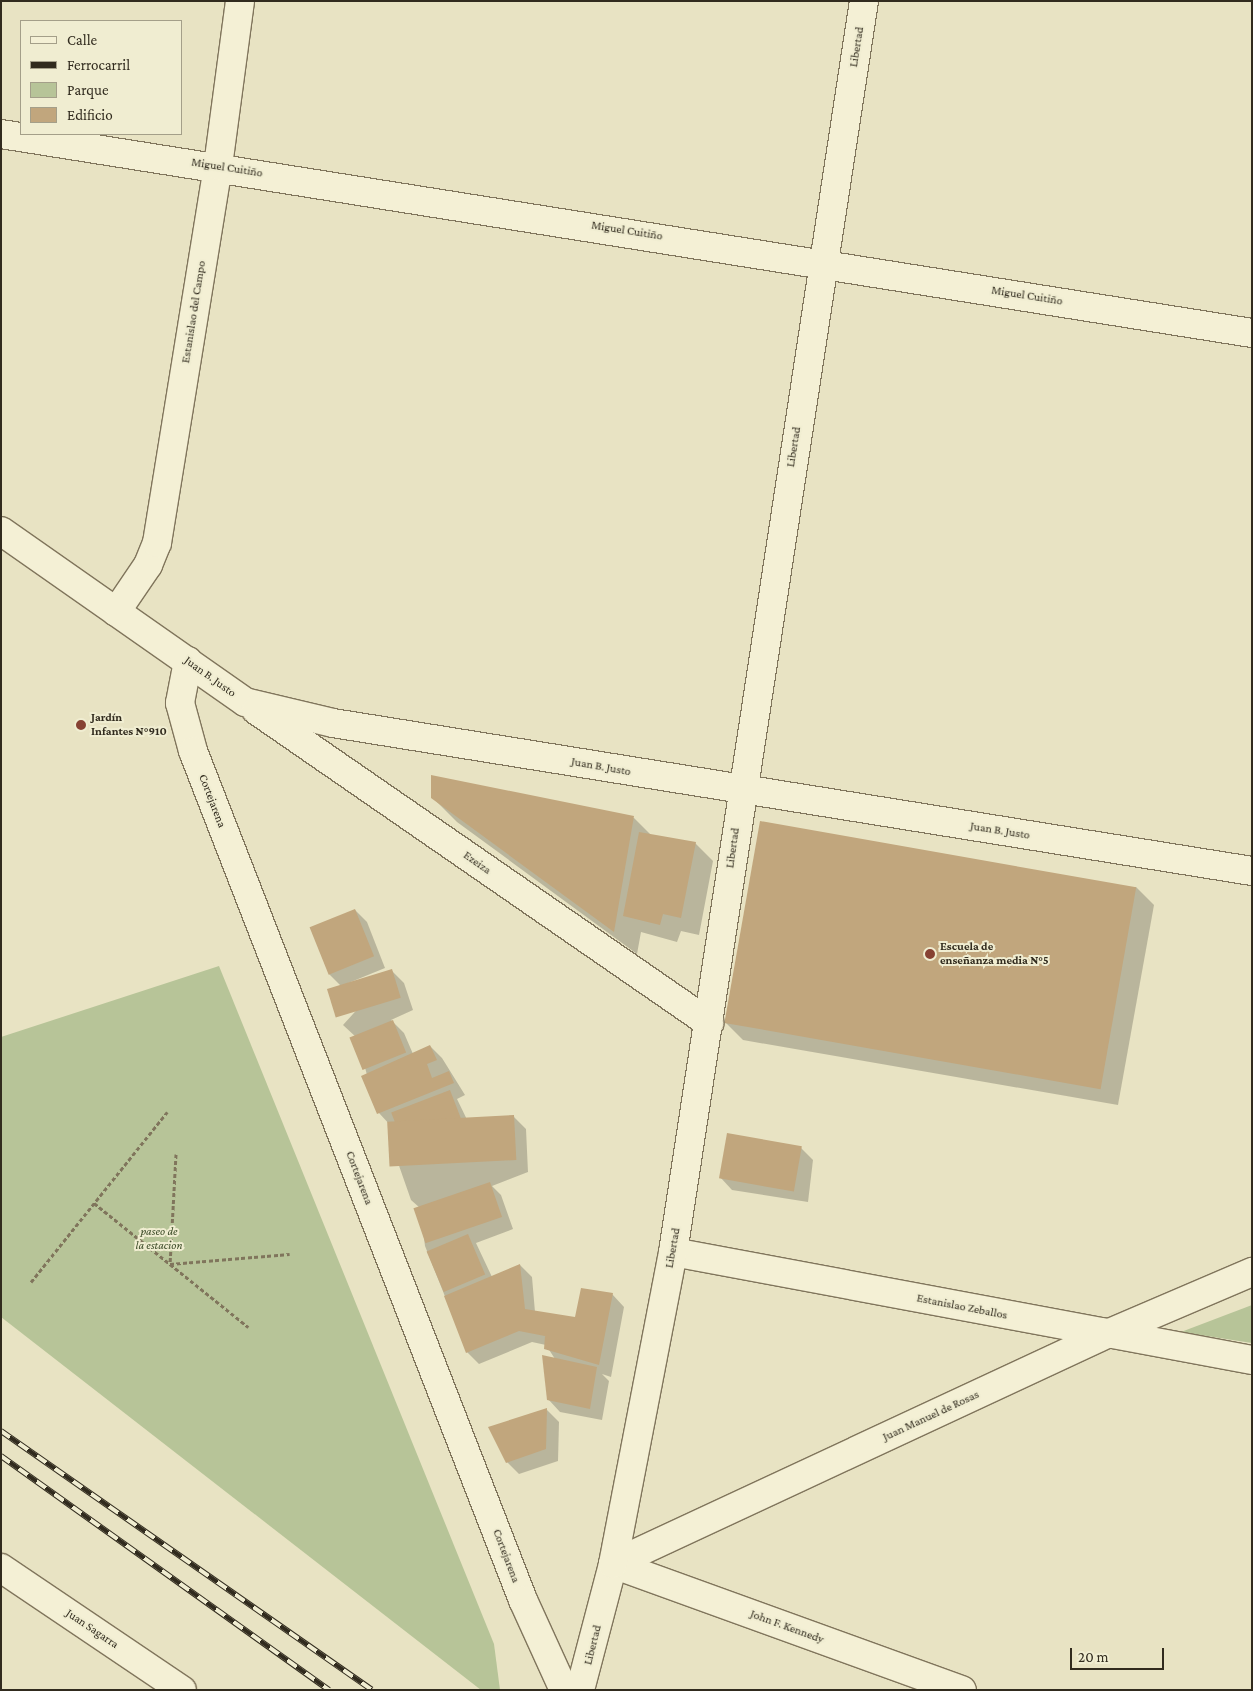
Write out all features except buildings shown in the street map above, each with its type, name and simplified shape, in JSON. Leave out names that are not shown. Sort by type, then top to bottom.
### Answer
[{"type":"street","name":"Estanislao del Campo","points":[[116,612],[148,565],[156,543],[218,166],[240,1]]},
{"type":"street","name":"Libertad","points":[[580,1690],[613,1564],[673,1252],[709,1023],[740,790],[864,1]]},
{"type":"street","name":"Miguel Cuitiño","points":[[1,134],[218,166],[824,262],[1252,333]]},
{"type":"street","name":"Juan B. Justo","points":[[1,531],[245,702],[333,723],[1252,871]]},
{"type":"street","name":"Cortejarena","points":[[188,661],[180,703],[193,751],[523,1600],[564,1690]]},
{"type":"street","name":"Ezeiza","points":[[245,702],[709,1023]]},
{"type":"street","name":"Estanislao Zeballos","points":[[673,1252],[1252,1360]]},
{"type":"street","name":"Juan Manuel de Rosas","points":[[613,1564],[1107,1334],[1252,1272]]},
{"type":"street","name":"John F. Kennedy","points":[[613,1564],[962,1690]]},
{"type":"street","name":"Juan Sagarra","points":[[1,1568],[182,1690]]},
{"type":"path","points":[[30,1282],[167,1112]]},
{"type":"path","points":[[170,1264],[176,1154]]},
{"type":"path","points":[[94,1203],[248,1327]]},
{"type":"path","points":[[170,1264],[290,1254]]},
{"type":"green space","name":"paseo de la estacion","points":[[219,966],[494,1644],[500,1690],[481,1690],[1,1317],[1,1037]]},
{"type":"green space","points":[[1252,1305],[1252,1343],[1181,1332]]},
{"type":"railway","points":[[1,1431],[372,1690]]},
{"type":"railway","points":[[1,1456],[329,1690]]},
{"type":"place","name":"Jardín Infantes N°910","points":[[81,725]]},
{"type":"place","name":"Escuela de enseñanza media N°5","points":[[930,954]]}]
